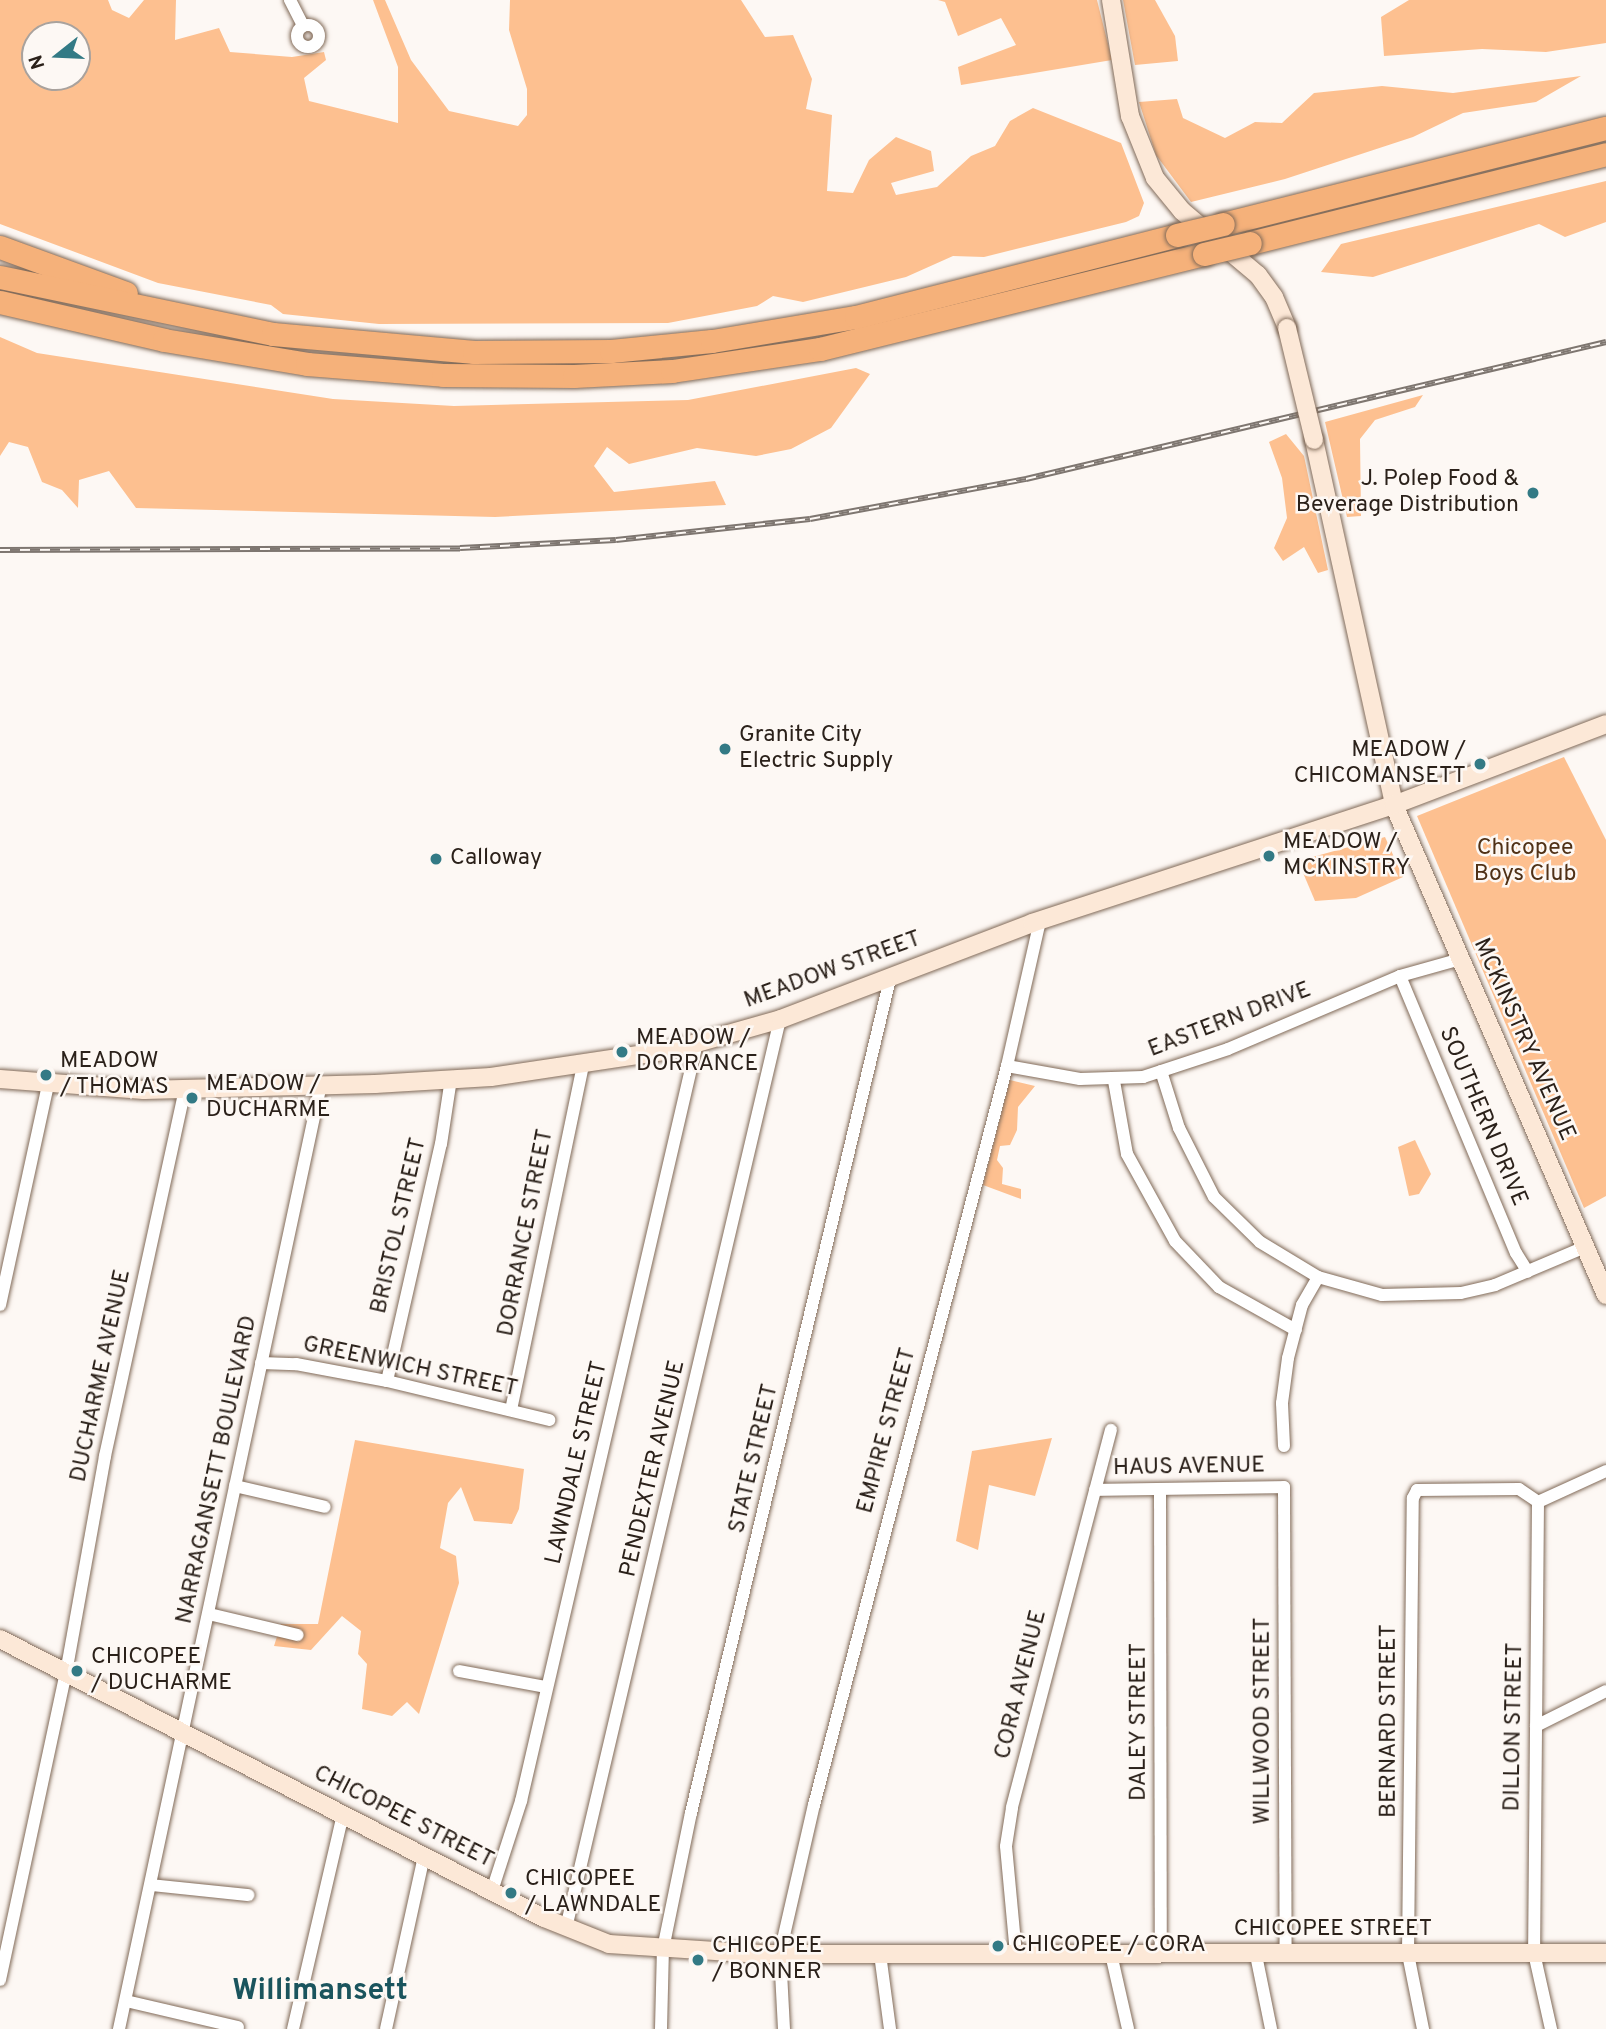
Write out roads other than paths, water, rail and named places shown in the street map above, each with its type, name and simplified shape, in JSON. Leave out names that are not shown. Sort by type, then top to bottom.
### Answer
[{"type":"highway","points":[[0,277],[218,324],[358,344],[474,352],[611,351],[712,341],[856,317],[1606,128]]},
{"type":"highway","points":[[0,302],[233,353],[345,368],[443,376],[628,374],[758,360],[879,337],[1606,154]]},
{"type":"highway","points":[[0,247],[218,324]]},
{"type":"highway","points":[[0,313],[119,330]]},
{"type":"main road","points":[[1111,0],[1130,116],[1156,178],[1181,211],[1258,275],[1274,297],[1287,328],[1394,805]]},
{"type":"main road","name":"MEADOW STREET","points":[[0,1079],[185,1090],[451,1079],[583,1064],[697,1043],[780,1019],[1040,921],[1394,805],[1606,724]]},
{"type":"main road","name":"MCKINSTRY AVENUE","points":[[1394,805],[1606,1296]]},
{"type":"main road","name":"CHICOPEE STREET","points":[[0,1639],[492,1891],[566,1928],[610,1944],[780,1953],[880,1954],[1606,1953]]},
{"type":"street","points":[[290,0],[303,26]]},
{"type":"street","name":"EMPIRE STREET","points":[[783,2029],[780,1953],[856,1636],[1007,1066],[1040,921]]},
{"type":"street","name":"EASTERN DRIVE","points":[[1007,1066],[1114,1081],[1161,1071],[1248,1041],[1400,976],[1461,959]]},
{"type":"street","name":"SOUTHERN DRIVE","points":[[1400,976],[1516,1253],[1528,1272]]},
{"type":"street","name":"STATE STREET","points":[[661,2029],[663,1948],[691,1813],[890,979]]},
{"type":"street","name":"PENDEXTER AVENUE","points":[[566,1928],[780,1019]]},
{"type":"street","name":"LAWNDALE STREET","points":[[492,1891],[520,1801],[697,1043]]},
{"type":"street","name":"DORRANCE STREET","points":[[511,1410],[583,1064]]},
{"type":"street","points":[[1161,1071],[1179,1128],[1214,1196],[1260,1242],[1318,1277],[1353,1290],[1406,1297],[1461,1293],[1528,1272],[1585,1247]]},
{"type":"street","name":"BRISTOL STREET","points":[[387,1381],[441,1144],[451,1079]]},
{"type":"street","points":[[1114,1081],[1127,1154],[1175,1241],[1219,1287],[1296,1330]]},
{"type":"street","points":[[0,1305],[48,1083]]},
{"type":"street","name":"NARRAGANSETT BOULEVARD","points":[[119,2029],[321,1084]]},
{"type":"street","name":"DUCHARME AVENUE","points":[[0,1980],[66,1673],[105,1456],[185,1090]]},
{"type":"street","points":[[1284,1446],[1282,1403],[1296,1330],[1318,1277]]},
{"type":"street","name":"GREENWICH STREET","points":[[261,1363],[296,1363],[387,1381],[549,1420]]},
{"type":"street","name":"CORA AVENUE","points":[[1016,1954],[1006,1846],[1010,1819],[1111,1430]]},
{"type":"street","points":[[1538,1502],[1606,1471]]},
{"type":"street","points":[[235,1486],[325,1507]]},
{"type":"street","name":"HAUS AVENUE","points":[[1095,1490],[1284,1487]]},
{"type":"street","name":"WILLWOOD STREET","points":[[1284,1487],[1286,1954]]},
{"type":"street","name":"BERNARD STREET","points":[[1423,2029],[1408,1954],[1413,1498],[1417,1490],[1519,1489],[1538,1502]]},
{"type":"street","name":"DALEY STREET","points":[[1160,1490],[1161,1955]]},
{"type":"street","name":"DILLON STREET","points":[[1538,1502],[1534,1953],[1551,2029]]},
{"type":"street","points":[[209,1614],[298,1635]]},
{"type":"street","points":[[459,1671],[545,1687]]},
{"type":"street","points":[[1536,1726],[1606,1691]]},
{"type":"street","points":[[293,2029],[343,1814]]},
{"type":"street","points":[[386,2029],[424,1856]]},
{"type":"street","points":[[151,1885],[248,1895]]},
{"type":"street","points":[[880,1954],[890,2029]]},
{"type":"street","points":[[1111,1954],[1128,2029]]},
{"type":"street","points":[[1256,1955],[1271,2029]]},
{"type":"street","points":[[126,2001],[239,2027]]},
{"type":"railway","points":[[0,550],[460,548],[616,540],[810,519],[1026,479],[1606,342]]},
{"type":"place","name":"J. Polep Food & Beverage Distribution","points":[[1533,493]]},
{"type":"place","name":"Granite City Electric Supply","points":[[725,749]]},
{"type":"place","name":"MEADOW / CHICOMANSETT","points":[[1480,764]]},
{"type":"place","name":"MEADOW / MCKINSTRY","points":[[1269,856]]},
{"type":"place","name":"Calloway","points":[[436,859]]},
{"type":"place","name":"MEADOW / DORRANCE","points":[[622,1052]]},
{"type":"place","name":"MEADOW / THOMAS","points":[[46,1075]]},
{"type":"place","name":"MEADOW / DUCHARME","points":[[192,1098]]},
{"type":"place","name":"CHICOPEE / DUCHARME","points":[[77,1671]]},
{"type":"place","name":"CHICOPEE / LAWNDALE","points":[[511,1893]]},
{"type":"place","name":"CHICOPEE / CORA","points":[[998,1946]]},
{"type":"place","name":"CHICOPEE / BONNER","points":[[698,1960]]},
{"type":"district","name":"Willimansett","points":[[320,1992]]},
{"type":"park label","name":"Chicopee Boys Club","points":[[1525,862]]}]
